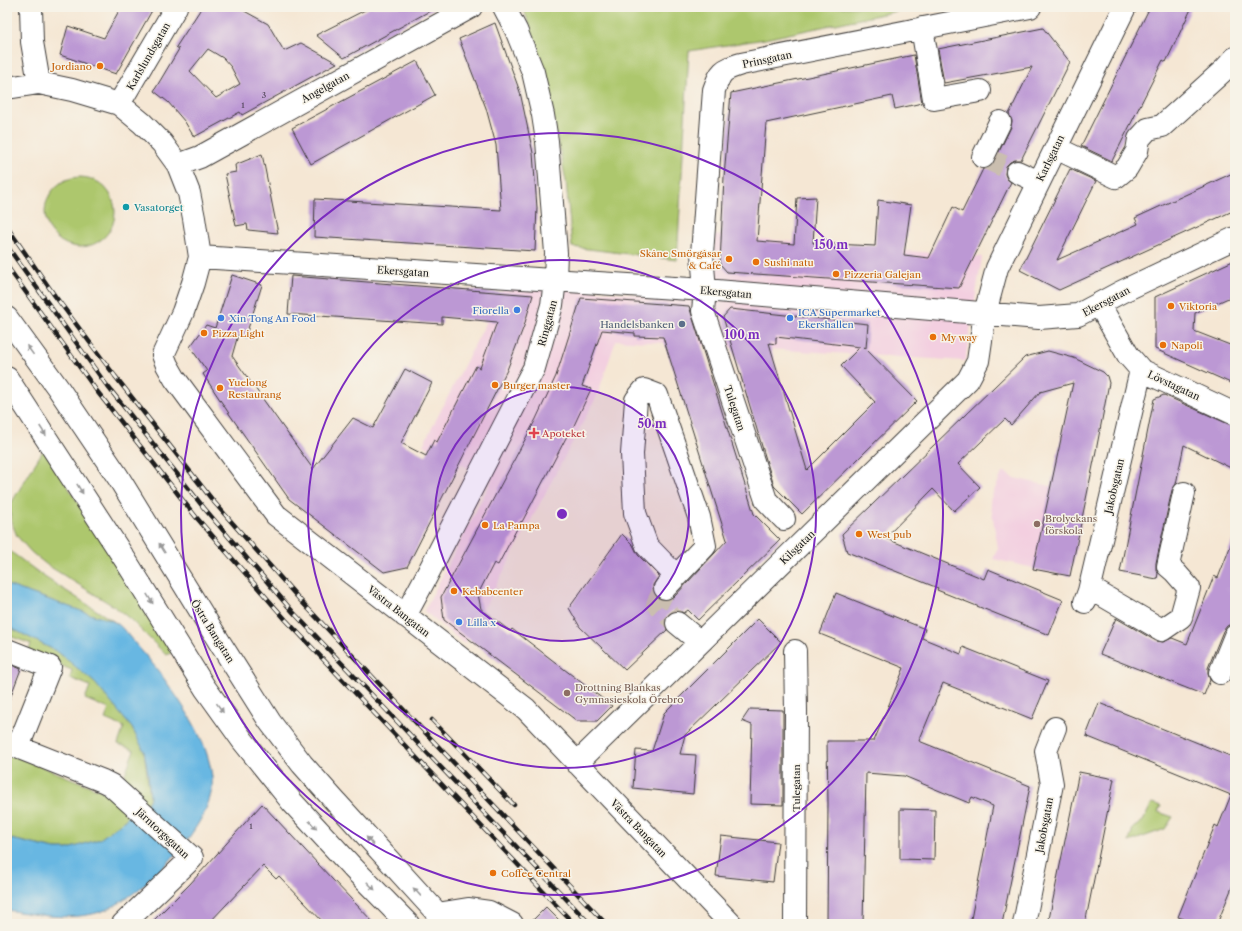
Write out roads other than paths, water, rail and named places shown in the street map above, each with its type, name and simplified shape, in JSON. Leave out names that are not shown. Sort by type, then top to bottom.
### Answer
[{"type":"street","points":[[31,7],[32,42],[39,83]]},
{"type":"street","name":"Karlslundsgatan","points":[[119,104],[176,7]]},
{"type":"street","name":"Angelgatan","points":[[178,165],[200,157],[471,7]]},
{"type":"street","name":"Ringgatan","points":[[405,616],[534,368],[552,305],[556,253],[547,141],[543,115],[533,72],[516,30],[504,7]]},
{"type":"street","name":"Prinsgatan","points":[[705,290],[702,254],[714,90],[725,69],[741,64],[1030,7]]},
{"type":"street","name":"Karlsgatan","points":[[985,313],[997,268],[1125,7]]},
{"type":"street","points":[[922,28],[934,99],[980,91]]},
{"type":"street","points":[[1056,148],[1116,177],[1127,168],[1137,151],[1139,139],[1148,129],[1162,126],[1224,70],[1235,58]]},
{"type":"street","points":[[7,88],[39,83],[72,90],[119,104],[147,128],[162,143],[178,165],[189,193],[200,258]]},
{"type":"street","points":[[983,157],[1000,122]]},
{"type":"street","points":[[1017,172],[1039,182]]},
{"type":"street","name":"Ekersgatan","points":[[200,258],[705,290],[1039,318],[1078,315],[1121,292],[1235,238]]},
{"type":"street","name":"Västra Bangatan","points":[[200,258],[184,312],[163,355],[175,379],[276,515],[526,709],[731,924]]},
{"type":"street","name":"Tulegatan","points":[[705,290],[703,311],[766,500],[784,518]]},
{"type":"street","name":"Lövstagatan","points":[[1099,304],[1128,355],[1142,370],[1235,414]]},
{"type":"street","name":"Kilsgatan","points":[[577,763],[968,380],[978,360],[985,313]]},
{"type":"street","name":"Östra Bangatan","points":[[7,318],[118,477],[270,722],[302,764],[437,921]]},
{"type":"street","name":"Jakobsgatan","points":[[1142,370],[1087,595],[1162,630],[1181,617],[1189,588],[1168,566],[1184,493]]},
{"type":"street","points":[[7,378],[59,456],[205,688],[243,741],[292,802],[354,869],[408,924]]},
{"type":"street","points":[[644,390],[657,395],[699,517],[705,546],[671,582],[647,546],[635,513],[632,454],[636,400],[644,390]]},
{"type":"street","points":[[677,623],[700,642]]},
{"type":"street","points":[[1220,673],[1235,636]]},
{"type":"street","points":[[7,650],[50,667],[12,745]]},
{"type":"street","name":"Tulegatan","points":[[795,651],[795,924]]},
{"type":"street","name":"Jakobsgatan","points":[[1024,924],[1052,784],[1046,750],[1055,728]]},
{"type":"street","name":"Järntorgsgatan","points":[[12,745],[111,785],[192,858],[123,924]]},
{"type":"street","points":[[437,921],[468,909],[489,912],[512,924]]},
{"type":"water","points":[[7,585],[108,619],[120,626],[165,680],[188,714],[201,738],[210,764],[212,777],[211,795],[203,815],[190,836],[174,856],[136,892],[117,904],[100,912],[89,915],[65,917],[7,910],[7,838],[55,849],[68,849],[100,839],[125,820],[130,814],[147,804],[150,798],[144,751],[132,728],[95,683],[58,652],[7,626]]},
{"type":"tunnel","points":[[983,157],[1017,172]]},
{"type":"tunnel","points":[[665,588],[657,604],[677,623]]},
{"type":"railway","points":[[7,227],[55,296],[115,376],[214,502],[301,601],[606,924]]},
{"type":"railway","points":[[7,246],[105,383],[204,508],[293,612],[590,924]]},
{"type":"railway","points":[[7,266],[96,390],[196,517],[286,620],[574,924]]},
{"type":"railway","points":[[432,720],[514,805]]},
{"type":"place","name":"Jordiano","points":[[100,66]]},
{"type":"place","name":"Vasatorget","points":[[126,207]]},
{"type":"place","name":"Skåne Smörgåsar & Café","points":[[729,259]]},
{"type":"place","name":"Sushi natu","points":[[756,262]]},
{"type":"place","name":"Pizzeria Galejan","points":[[836,274]]},
{"type":"place","name":"Viktoria","points":[[1171,306]]},
{"type":"place","name":"Fiorella","points":[[517,310]]},
{"type":"place","name":"Xin Tong An Food","points":[[221,318]]},
{"type":"place","name":"ICA Supermarket Ekershallen","points":[[790,318]]},
{"type":"place","name":"Handelsbanken","points":[[682,324]]},
{"type":"place","name":"Pizza Light","points":[[204,333]]},
{"type":"place","name":"My way","points":[[933,337]]},
{"type":"place","name":"Napoli","points":[[1163,345]]},
{"type":"place","name":"Burger master","points":[[495,385]]},
{"type":"place","name":"Yuelong Restaurang","points":[[220,388]]},
{"type":"place","name":"Apoteket","points":[[534,433]]},
{"type":"place","name":"Brolyckans förskola","points":[[1037,524]]},
{"type":"place","name":"La Pampa","points":[[485,525]]},
{"type":"place","name":"West pub","points":[[859,534]]},
{"type":"place","name":"Kebabcenter","points":[[454,591]]},
{"type":"place","name":"Lilla x","points":[[459,622]]},
{"type":"place","name":"Drottning Blankas Gymnasieskola Örebro","points":[[567,693]]},
{"type":"place","name":"Coffee Central","points":[[493,873]]}]
